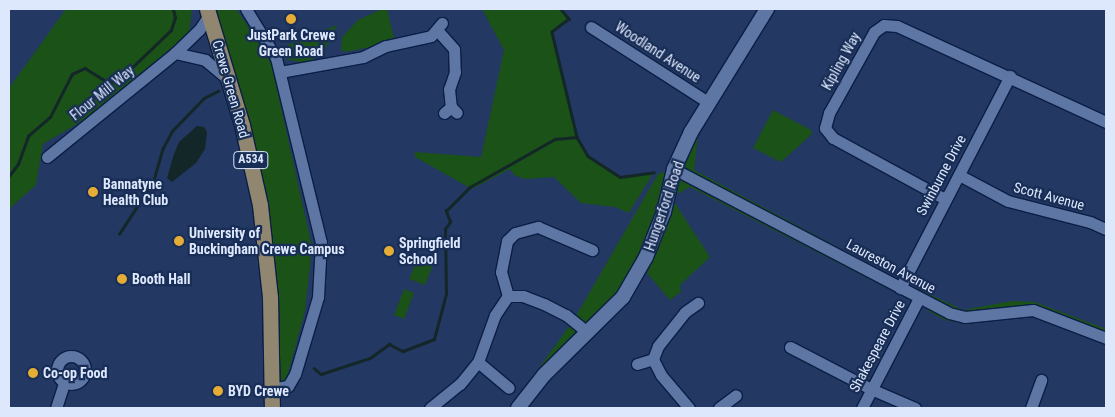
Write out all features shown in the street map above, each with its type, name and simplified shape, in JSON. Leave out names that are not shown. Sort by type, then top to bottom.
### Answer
[{"type":"main road","name":"Crewe Green Road","points":[[208,12],[230,82],[253,171],[264,232],[270,297],[272,408]]},
{"type":"street","points":[[246,9],[272,50],[280,72],[318,224],[322,266],[314,313],[293,381],[284,388],[273,388]]},
{"type":"street","name":"Hungerford Road","points":[[518,408],[544,375],[623,297],[646,257],[664,212],[674,169],[708,102],[767,9]]},
{"type":"street","name":"Flour Mill Way","points":[[48,157],[175,53],[199,30],[208,12]]},
{"type":"street","name":"Kipling Way","points":[[945,199],[834,138],[826,128],[829,113],[874,32],[884,25],[897,26],[1010,76],[1106,122]]},
{"type":"street","points":[[280,72],[363,57],[386,46],[431,36],[440,27],[454,49],[455,72],[449,89],[451,111]]},
{"type":"street","name":"Woodland Avenue","points":[[591,27],[708,102]]},
{"type":"street","points":[[175,53],[205,60],[230,82]]},
{"type":"street","name":"Swinburne Drive","points":[[900,288],[1010,76]]},
{"type":"street","name":"Laureston Avenue","points":[[674,169],[919,298],[965,317],[1033,310],[1106,338]]},
{"type":"street","name":"Scott Avenue","points":[[959,176],[1008,201],[1090,222],[1106,230]]},
{"type":"street","points":[[508,296],[501,272],[507,240],[515,233],[538,227],[592,250]]},
{"type":"street","points":[[508,296],[523,296],[544,304],[566,315],[588,333]]},
{"type":"street","points":[[430,408],[460,384],[478,362],[495,315],[508,296]]},
{"type":"street","name":"Shakespeare Drive","points":[[862,408],[919,298]]},
{"type":"street","points":[[689,408],[661,375],[653,359],[658,346],[686,312],[698,303]]},
{"type":"street","points":[[790,346],[871,389],[915,408]]},
{"type":"street","points":[[638,364],[653,359]]},
{"type":"street","points":[[478,362],[509,388]]},
{"type":"street","points":[[1031,408],[1041,380]]},
{"type":"street","points":[[56,408],[64,382]]},
{"type":"street","points":[[719,408],[736,395]]},
{"type":"green space","points":[[66,9],[192,9],[189,35],[82,121],[43,144],[36,185],[9,209],[9,88]]},
{"type":"green space","points":[[211,9],[236,9],[270,58],[312,247],[305,311],[286,381],[280,382],[274,269]]},
{"type":"green space","points":[[382,9],[387,9],[394,38],[375,46],[346,52],[341,50],[342,37],[358,20]]},
{"type":"green space","points":[[482,9],[561,9],[569,19],[552,32],[577,137],[588,156],[620,177],[654,172],[629,213],[615,207],[581,203],[554,177],[525,179],[514,175],[510,169],[472,189],[415,157],[415,152],[481,157],[504,50]]},
{"type":"green space","points":[[337,25],[322,55],[304,63],[286,59],[280,48]]},
{"type":"green space","points":[[773,110],[811,130],[812,134],[781,162],[753,148]]},
{"type":"green space","points":[[691,132],[698,136],[694,170],[892,276],[908,299],[690,187],[675,195],[623,297],[528,394],[523,390],[573,321],[658,174],[674,169]]},
{"type":"green space","points":[[672,199],[710,257],[680,285],[681,292],[670,300],[647,273],[659,247]]},
{"type":"green space","points":[[419,256],[434,262],[425,285],[409,279]]},
{"type":"green space","points":[[916,288],[963,310],[1012,301],[1035,302],[1106,329],[1106,345],[1027,315],[967,324],[945,320],[928,311]]},
{"type":"green space","points":[[404,289],[414,293],[404,319],[394,315]]},
{"type":"shaded area","points":[[197,126],[204,127],[207,132],[205,149],[196,163],[172,182],[167,178],[179,142]]},
{"type":"waterway","points":[[9,176],[18,164],[28,136],[50,117],[72,74],[85,68],[106,81],[117,82],[171,30],[175,18],[173,9]]},
{"type":"waterway","points":[[561,9],[569,19],[552,32],[577,137],[588,156],[620,177],[654,172]]},
{"type":"waterway","points":[[119,234],[153,182],[163,148],[172,131],[204,98],[218,91]]},
{"type":"waterway","points":[[314,368],[321,374],[370,358],[389,344],[403,351],[434,339],[446,294],[445,229],[450,222],[446,211],[470,187],[555,139],[577,137]]},
{"type":"place","name":"JustPark Crewe Green Road","points":[[291,19]]},
{"type":"place","name":"Bannatyne Health Club","points":[[93,192]]},
{"type":"place","name":"University of Buckingham Crewe Campus","points":[[179,241]]},
{"type":"place","name":"Springfield School","points":[[389,251]]},
{"type":"place","name":"Booth Hall","points":[[122,279]]},
{"type":"place","name":"Co-op Food","points":[[33,373]]},
{"type":"place","name":"BYD Crewe","points":[[218,391]]}]
